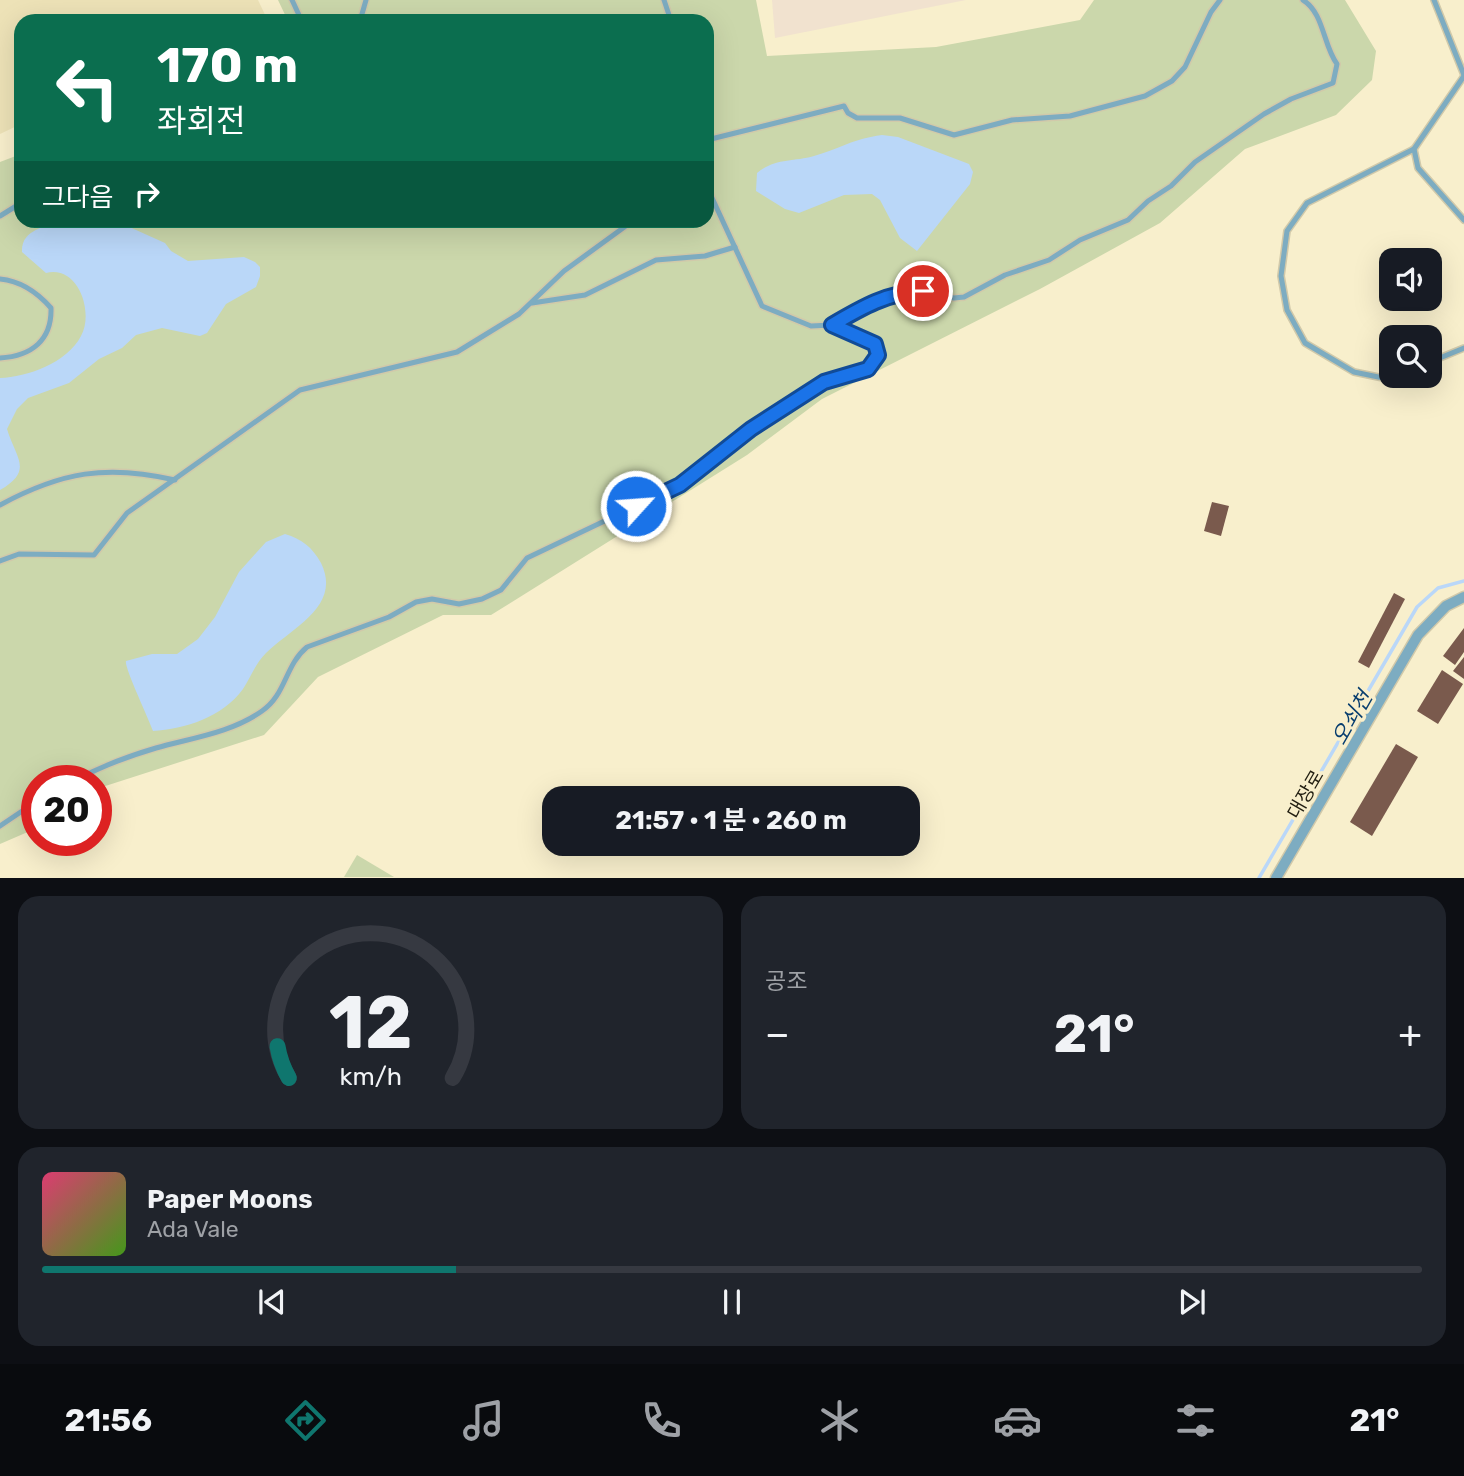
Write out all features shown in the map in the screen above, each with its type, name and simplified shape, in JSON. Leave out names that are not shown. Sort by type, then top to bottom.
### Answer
[{"type":"street","name":"대장로","points":[[1276,877],[1418,635],[1446,606],[1464,597]]},
{"type":"lane","points":[[714,138],[845,106],[848,113],[857,118],[900,118],[954,135],[1012,120],[1070,116],[1145,96],[1172,81],[1185,67],[1210,12],[1220,0]]},
{"type":"lane","points":[[714,202],[762,306],[811,327],[832,325],[872,302],[909,291],[964,297],[1004,275],[1049,260],[1080,240],[1128,220],[1148,201],[1171,187],[1195,162],[1264,114],[1291,99],[1334,83],[1337,64],[1325,44],[1319,20],[1310,4],[1303,0]]},
{"type":"lane","points":[[1379,377],[1354,372],[1305,343],[1287,310],[1281,276],[1287,231],[1307,203],[1414,149],[1464,75],[1434,0]]},
{"type":"lane","points":[[1414,149],[1418,168],[1464,220]]},
{"type":"lane","points":[[0,561],[19,554],[94,555],[127,513],[300,390],[457,352],[481,339],[531,303],[564,271],[623,228]]},
{"type":"lane","points":[[531,303],[585,295],[656,260],[705,256],[735,247]]},
{"type":"lane","points":[[0,279],[18,282],[35,292],[51,308],[49,332],[42,340],[26,352],[0,358]]},
{"type":"lane","points":[[112,765],[152,749],[228,729],[261,712],[277,699],[296,656],[307,647],[389,617],[416,602],[432,599],[459,604],[482,599],[501,590],[527,558],[680,485],[751,429],[824,382],[855,374],[875,363],[878,355],[875,344],[832,325]]},
{"type":"lane","points":[[1442,357],[1464,348]]},
{"type":"lane","points":[[0,505],[46,481],[106,471],[137,471],[175,480]]},
{"type":"lane","points":[[0,826],[21,812]]},
{"type":"shaded area","points":[[0,0],[258,0],[265,14],[14,14],[14,127],[0,134]]},
{"type":"shaded area","points":[[772,0],[966,0],[775,38]]},
{"type":"green space","points":[[278,0],[756,0],[767,56],[936,47],[1080,20],[1094,0],[1345,0],[1376,51],[1372,80],[1336,115],[1245,149],[1160,223],[1040,289],[822,399],[747,455],[491,615],[443,615],[318,677],[264,735],[112,784],[112,765],[21,765],[21,835],[0,844],[0,162],[14,157],[14,228],[714,228],[714,14],[285,14]]},
{"type":"green space","points":[[357,855],[394,877],[344,877]]},
{"type":"water","points":[[882,135],[898,137],[969,164],[973,172],[970,184],[917,251],[900,238],[880,200],[872,194],[844,195],[799,213],[785,209],[756,191],[757,173],[764,168]]},
{"type":"water","points":[[132,228],[165,243],[171,251],[188,261],[244,257],[260,267],[260,276],[256,287],[226,304],[207,333],[200,336],[162,328],[136,335],[122,348],[99,359],[69,383],[28,398],[17,409],[7,429],[18,456],[20,470],[10,483],[0,490],[0,378],[22,375],[56,361],[75,346],[85,326],[84,304],[75,283],[58,272],[46,273],[22,252],[26,238],[36,230]]},
{"type":"water","points":[[285,534],[306,544],[321,563],[326,578],[325,592],[320,604],[266,653],[243,689],[225,707],[202,720],[178,728],[153,731],[126,661],[152,654],[177,654],[198,639],[215,617],[239,572],[266,542]]},
{"type":"building","points":[[1212,502],[1229,506],[1221,536],[1204,531]]},
{"type":"building","points":[[1394,593],[1405,599],[1369,668],[1358,662]]},
{"type":"building","points":[[1464,628],[1464,652],[1455,665],[1443,656]]},
{"type":"building","points":[[1464,657],[1464,679],[1453,671]]},
{"type":"building","points":[[1442,670],[1463,684],[1438,724],[1417,711]]},
{"type":"building","points":[[1396,744],[1418,757],[1372,836],[1350,822]]},
{"type":"waterway","name":"오쇠천","points":[[1259,878],[1417,607],[1438,588],[1464,581]]},
{"type":"route","points":[[636,506],[680,485],[712,463],[751,429],[824,382],[868,369],[875,363],[878,355],[875,344],[832,325],[872,302],[909,291],[923,291]]}]
